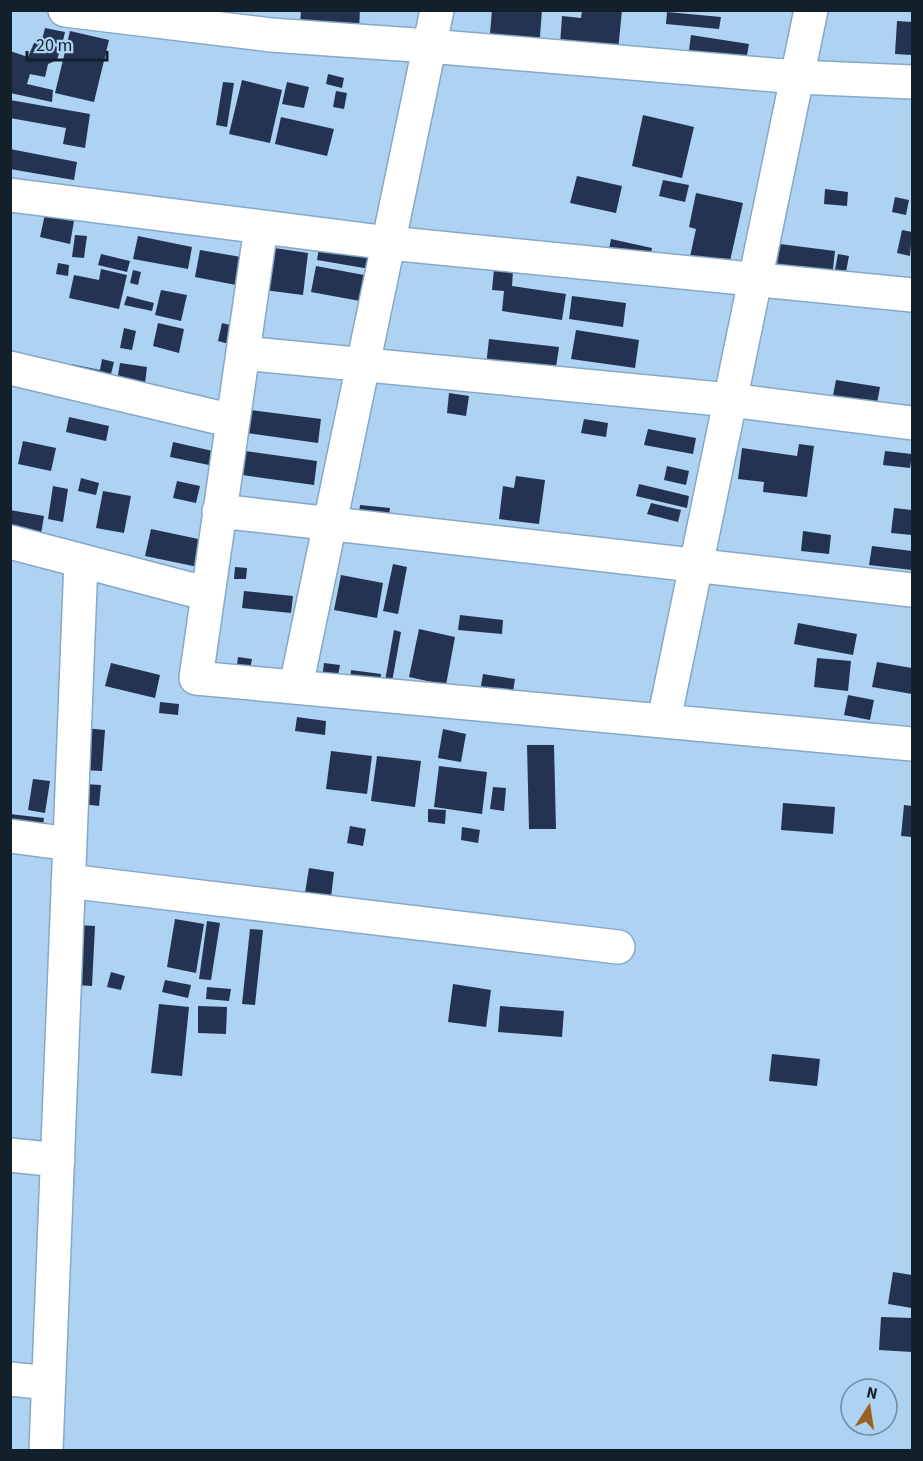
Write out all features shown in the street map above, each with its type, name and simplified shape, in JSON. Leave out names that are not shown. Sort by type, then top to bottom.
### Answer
[{"type":"street","points":[[65,10],[272,23],[429,46],[797,76],[912,82]]},
{"type":"street","points":[[296,686],[437,10]]},
{"type":"street","points":[[664,720],[811,10]]},
{"type":"street","points":[[10,195],[389,243],[912,295]]},
{"type":"street","points":[[261,227],[196,678],[912,744]]},
{"type":"street","points":[[243,353],[730,400],[912,423]]},
{"type":"street","points":[[10,368],[233,421]]},
{"type":"street","points":[[219,511],[912,590]]},
{"type":"street","points":[[10,542],[208,594]]},
{"type":"street","points":[[46,1450],[81,561]]},
{"type":"street","points":[[10,836],[70,844]]},
{"type":"street","points":[[68,881],[618,946]]},
{"type":"street","points":[[10,1155],[58,1160]]},
{"type":"street","points":[[10,1379],[49,1383]]},
{"type":"building","points":[[301,10],[360,10],[359,29],[300,25]]},
{"type":"building","points":[[492,10],[542,10],[539,49],[489,45]]},
{"type":"building","points":[[582,10],[622,10],[618,51],[560,45],[562,16],[581,18]]},
{"type":"building","points":[[667,12],[721,17],[719,29],[666,24]]},
{"type":"building","points":[[897,21],[912,22],[912,55],[895,54]]},
{"type":"building","points":[[45,28],[65,32],[62,45],[42,40]]},
{"type":"building","points":[[70,31],[109,40],[94,102],[55,93]]},
{"type":"building","points":[[691,35],[749,44],[745,66],[688,58]]},
{"type":"building","points":[[34,43],[61,47],[57,60],[48,64],[45,77],[30,74],[27,84],[53,90],[52,102],[10,93],[10,51],[28,57]]},
{"type":"building","points":[[328,74],[344,78],[342,88],[326,84]]},
{"type":"building","points":[[242,80],[282,90],[270,143],[229,134]]},
{"type":"building","points":[[223,82],[234,83],[227,127],[216,125]]},
{"type":"building","points":[[287,82],[309,87],[304,108],[282,104]]},
{"type":"building","points":[[336,91],[347,93],[344,109],[333,107]]},
{"type":"building","points":[[10,100],[90,114],[85,148],[63,144],[66,128],[10,118]]},
{"type":"building","points":[[643,115],[694,127],[682,178],[632,166]]},
{"type":"building","points":[[281,117],[334,129],[327,156],[275,144]]},
{"type":"building","points":[[10,149],[77,162],[74,180],[10,169]]},
{"type":"building","points":[[577,176],[622,186],[616,213],[570,203]]},
{"type":"building","points":[[663,180],[689,185],[685,202],[659,196]]},
{"type":"building","points":[[825,189],[848,192],[847,206],[824,204]]},
{"type":"building","points":[[696,193],[743,203],[728,270],[689,261],[696,229],[689,227]]},
{"type":"building","points":[[895,197],[909,200],[906,215],[892,212]]},
{"type":"building","points":[[45,214],[74,221],[70,244],[40,237]]},
{"type":"building","points":[[902,230],[912,232],[910,256],[897,253]]},
{"type":"building","points":[[75,235],[87,236],[84,258],[72,257]]},
{"type":"building","points":[[138,236],[192,247],[188,269],[133,259]]},
{"type":"building","points":[[611,239],[652,248],[650,258],[609,249]]},
{"type":"building","points":[[320,242],[372,251],[370,269],[317,260]]},
{"type":"building","points":[[780,244],[835,251],[832,278],[776,271]]},
{"type":"building","points":[[261,246],[308,253],[303,295],[256,289]]},
{"type":"building","points":[[200,250],[241,257],[236,285],[195,277]]},
{"type":"building","points":[[101,254],[130,261],[127,272],[98,265]]},
{"type":"building","points":[[838,254],[849,256],[845,277],[834,275]]},
{"type":"building","points":[[58,263],[69,265],[68,276],[56,274]]},
{"type":"building","points":[[316,266],[364,275],[360,301],[311,292]]},
{"type":"building","points":[[101,269],[127,275],[119,309],[69,298],[74,275],[99,280]]},
{"type":"building","points":[[494,269],[513,271],[512,286],[566,294],[562,320],[502,311],[504,291],[492,290]]},
{"type":"building","points":[[133,270],[141,272],[138,285],[130,283]]},
{"type":"building","points":[[161,290],[187,295],[181,321],[155,315]]},
{"type":"building","points":[[127,296],[154,303],[152,311],[124,305]]},
{"type":"building","points":[[572,296],[626,303],[623,327],[569,319]]},
{"type":"building","points":[[158,323],[184,329],[179,353],[153,346]]},
{"type":"building","points":[[222,323],[234,326],[229,344],[218,341]]},
{"type":"building","points":[[124,328],[136,331],[132,350],[120,348]]},
{"type":"building","points":[[576,330],[639,340],[635,368],[571,359]]},
{"type":"building","points":[[489,339],[559,347],[555,374],[486,366]]},
{"type":"building","points":[[102,359],[114,362],[108,386],[68,377],[71,364],[100,370]]},
{"type":"building","points":[[120,363],[147,367],[144,392],[116,387]]},
{"type":"building","points":[[836,380],[880,387],[875,414],[831,406]]},
{"type":"building","points":[[449,393],[469,396],[466,416],[447,413]]},
{"type":"building","points":[[243,409],[321,419],[318,443],[239,432]]},
{"type":"building","points":[[69,417],[109,426],[106,441],[66,432]]},
{"type":"building","points":[[584,419],[608,423],[606,437],[581,433]]},
{"type":"building","points":[[648,429],[696,438],[693,454],[644,445]]},
{"type":"building","points":[[23,441],[56,448],[51,471],[18,464]]},
{"type":"building","points":[[173,442],[217,452],[214,466],[170,457]]},
{"type":"building","points":[[799,444],[814,446],[807,497],[763,492],[764,482],[738,479],[742,448],[797,456]]},
{"type":"building","points":[[238,450],[317,461],[314,485],[235,474]]},
{"type":"building","points":[[885,451],[912,454],[910,468],[883,465]]},
{"type":"building","points":[[667,466],[689,471],[686,485],[664,480]]},
{"type":"building","points":[[516,476],[545,480],[539,524],[499,519],[503,486],[514,488]]},
{"type":"building","points":[[81,478],[99,483],[96,495],[78,491]]},
{"type":"building","points":[[177,481],[200,486],[196,503],[173,498]]},
{"type":"building","points":[[639,484],[689,496],[687,508],[636,496]]},
{"type":"building","points":[[53,486],[68,489],[63,522],[48,519]]},
{"type":"building","points":[[103,491],[131,496],[124,533],[96,528]]},
{"type":"building","points":[[651,503],[681,510],[678,522],[647,514]]},
{"type":"building","points":[[360,505],[390,508],[388,525],[358,521]]},
{"type":"building","points":[[894,508],[912,510],[912,535],[891,533]]},
{"type":"building","points":[[10,510],[44,516],[41,534],[10,529]]},
{"type":"building","points":[[151,529],[203,540],[198,567],[145,556]]},
{"type":"building","points":[[803,531],[831,535],[829,554],[801,551]]},
{"type":"building","points":[[872,546],[912,551],[912,570],[869,565]]},
{"type":"building","points":[[393,564],[407,567],[398,614],[383,611]]},
{"type":"building","points":[[235,567],[247,568],[246,579],[234,579]]},
{"type":"building","points":[[341,575],[383,583],[377,618],[334,610]]},
{"type":"building","points":[[244,591],[293,596],[291,613],[242,608]]},
{"type":"building","points":[[460,615],[503,620],[502,634],[458,630]]},
{"type":"building","points":[[798,623],[857,634],[853,655],[794,644]]},
{"type":"building","points":[[419,629],[455,637],[446,685],[409,677]]},
{"type":"building","points":[[394,630],[401,632],[392,682],[385,681]]},
{"type":"building","points":[[238,657],[252,659],[249,674],[236,673]]},
{"type":"building","points":[[817,658],[851,661],[848,691],[814,687]]},
{"type":"building","points":[[877,662],[912,668],[912,694],[872,687]]},
{"type":"building","points":[[111,663],[160,675],[155,698],[105,686]]},
{"type":"building","points":[[324,663],[340,665],[337,681],[322,678]]},
{"type":"building","points":[[351,670],[381,674],[380,686],[350,682]]},
{"type":"building","points":[[483,674],[515,679],[512,698],[480,692]]},
{"type":"building","points":[[848,695],[874,700],[870,720],[844,715]]},
{"type":"building","points":[[160,702],[179,704],[178,715],[159,713]]},
{"type":"building","points":[[297,717],[326,721],[325,735],[295,731]]},
{"type":"building","points":[[84,728],[105,730],[102,771],[82,770]]},
{"type":"building","points":[[443,729],[466,734],[461,762],[438,758]]},
{"type":"building","points":[[527,745],[554,745],[556,829],[529,829]]},
{"type":"building","points":[[331,751],[372,756],[367,794],[326,789]]},
{"type":"building","points":[[377,756],[421,761],[415,807],[371,801]]},
{"type":"building","points":[[439,766],[487,772],[482,814],[434,807]]},
{"type":"building","points":[[33,779],[50,781],[45,813],[28,810]]},
{"type":"building","points":[[84,784],[101,785],[99,806],[83,804]]},
{"type":"building","points":[[493,787],[506,788],[504,811],[490,809]]},
{"type":"building","points":[[783,803],[835,807],[833,834],[781,830]]},
{"type":"building","points":[[904,805],[912,806],[912,837],[901,836]]},
{"type":"building","points":[[428,809],[446,810],[445,824],[428,822]]},
{"type":"building","points":[[10,814],[44,818],[42,834],[10,830]]},
{"type":"building","points":[[350,826],[366,829],[363,846],[347,843]]},
{"type":"building","points":[[462,827],[480,830],[478,843],[461,840]]},
{"type":"building","points":[[309,868],[334,872],[331,897],[305,893]]},
{"type":"building","points":[[175,919],[204,924],[196,973],[167,967]]},
{"type":"building","points":[[207,921],[220,923],[211,980],[199,979]]},
{"type":"building","points":[[79,925],[95,926],[92,986],[76,985]]},
{"type":"building","points":[[250,929],[263,930],[255,1005],[242,1004]]},
{"type":"building","points":[[111,972],[125,976],[121,990],[107,987]]},
{"type":"building","points":[[165,980],[191,985],[188,998],[162,992]]},
{"type":"building","points":[[453,984],[491,990],[486,1027],[448,1022]]},
{"type":"building","points":[[207,987],[231,989],[229,1001],[206,999]]},
{"type":"building","points":[[159,1004],[189,1007],[182,1076],[151,1073]]},
{"type":"building","points":[[198,1006],[227,1007],[226,1034],[198,1033]]},
{"type":"building","points":[[500,1006],[564,1011],[562,1037],[498,1032]]},
{"type":"building","points":[[772,1054],[820,1059],[817,1086],[769,1081]]},
{"type":"building","points":[[893,1272],[912,1275],[912,1308],[888,1304]]},
{"type":"building","points":[[881,1317],[912,1318],[912,1352],[879,1350]]}]
